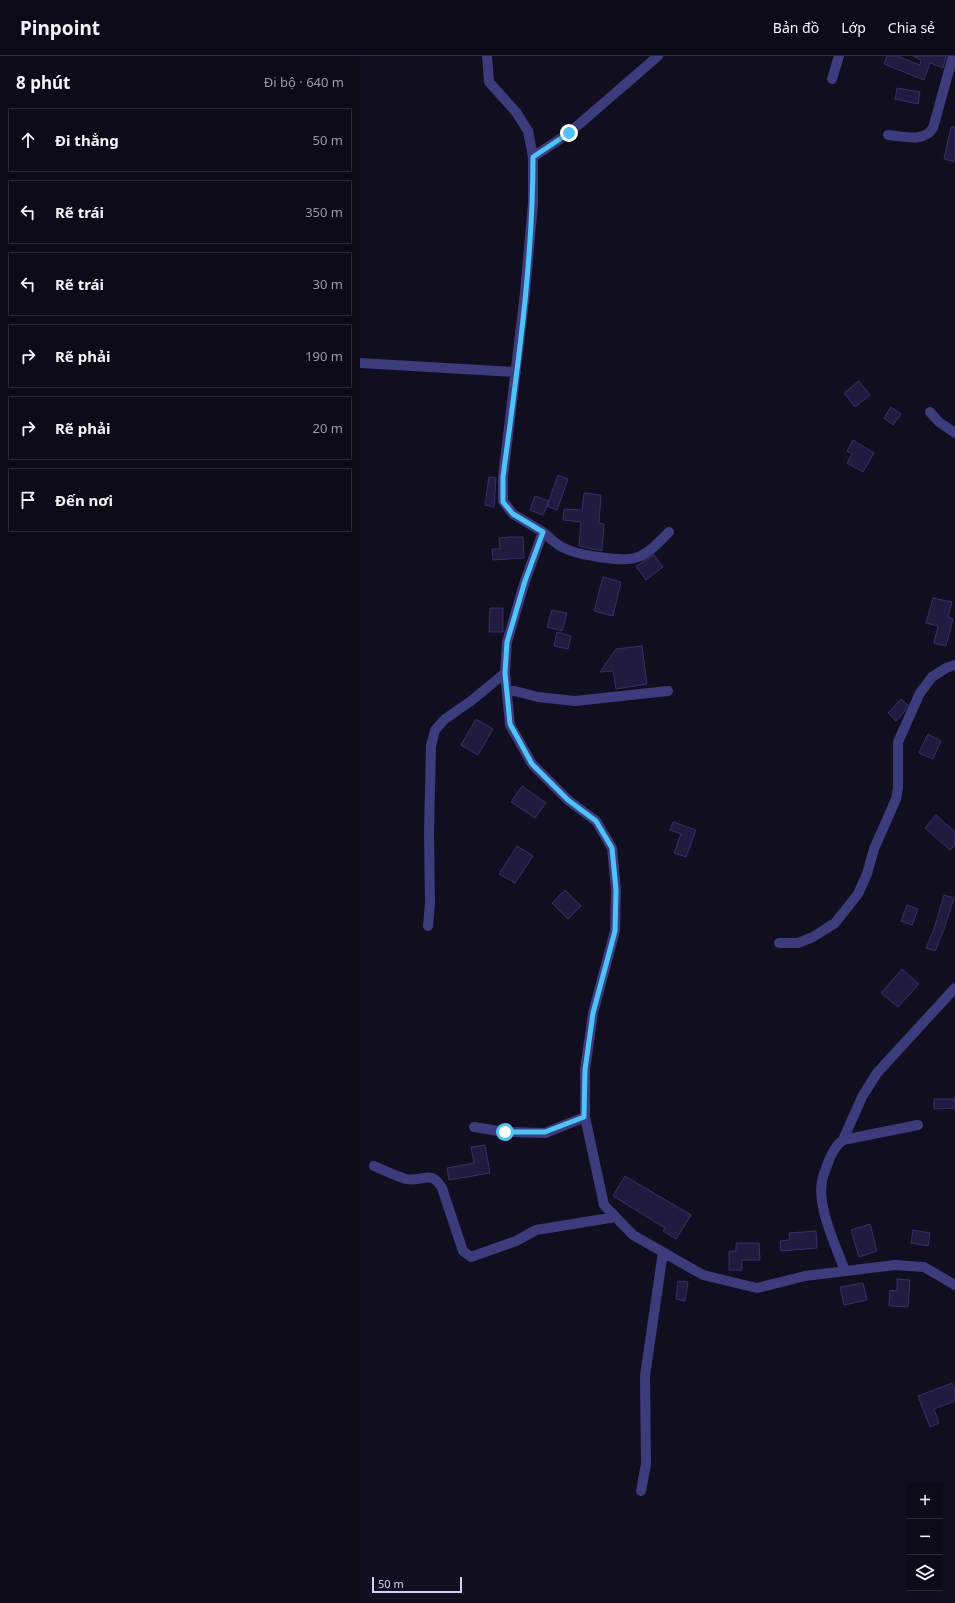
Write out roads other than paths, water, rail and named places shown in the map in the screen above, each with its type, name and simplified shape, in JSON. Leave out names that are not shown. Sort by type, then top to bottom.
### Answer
[{"type":"street","points":[[487,56],[489,82],[516,112],[528,131],[533,157],[533,203],[516,372],[503,477],[503,502],[513,514],[543,532],[562,547],[582,554],[609,558],[634,558],[653,549],[669,532]]},
{"type":"street","points":[[533,157],[569,133],[658,56]]},
{"type":"street","points":[[832,80],[838,56]]},
{"type":"street","points":[[888,135],[921,138],[930,133],[934,128],[953,56]]},
{"type":"street","points":[[360,363],[516,372]]},
{"type":"street","points":[[930,412],[939,422],[955,433]]},
{"type":"street","points":[[543,532],[525,581],[507,642],[505,673],[510,724],[532,764],[568,800],[596,821],[612,848],[616,890],[615,931],[593,1013],[585,1070],[584,1117],[604,1205],[633,1236],[703,1275],[757,1288],[805,1276],[895,1265],[924,1267],[955,1285]]},
{"type":"street","points":[[779,943],[798,943],[813,937],[835,923],[858,894],[868,874],[874,849],[896,800],[898,788],[898,742],[920,693],[932,677],[946,668],[955,665]]},
{"type":"street","points":[[428,926],[430,904],[429,833],[431,746],[435,730],[445,720],[505,673]]},
{"type":"street","points":[[507,689],[538,697],[575,701],[668,691]]},
{"type":"street","points":[[843,1140],[862,1097],[878,1073],[955,988]]},
{"type":"street","points":[[474,1128],[505,1132],[545,1132],[584,1117]]},
{"type":"street","points":[[845,1271],[828,1226],[822,1197],[822,1181],[831,1155],[837,1144],[843,1140],[918,1125]]},
{"type":"street","points":[[374,1166],[408,1180],[431,1177],[438,1182],[442,1188],[463,1251],[470,1257],[516,1241],[536,1230],[616,1217]]},
{"type":"street","points":[[641,1491],[646,1464],[645,1376],[663,1252]]}]
